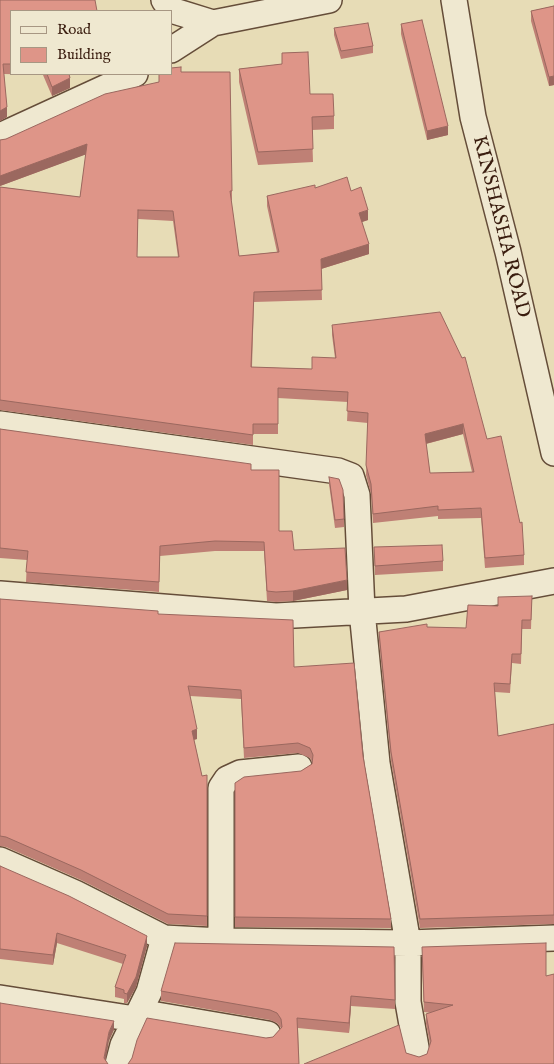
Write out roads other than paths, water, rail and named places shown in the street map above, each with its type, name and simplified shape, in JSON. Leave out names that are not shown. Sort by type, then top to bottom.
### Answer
[{"type":"street","points":[[172,49],[213,23],[329,0]]},
{"type":"street","name":"KINSHASHA ROAD","points":[[454,0],[473,117],[508,252],[554,453]]},
{"type":"street","points":[[172,10],[213,23]]},
{"type":"street","points":[[0,136],[133,75]]},
{"type":"street","points":[[0,424],[338,470],[351,476],[357,495],[362,611],[377,763],[408,943],[408,1002],[417,1052]]},
{"type":"street","points":[[0,594],[276,616],[406,609],[554,581]]},
{"type":"street","points":[[221,941],[221,788],[227,779],[240,773],[299,767]]},
{"type":"street","points":[[0,860],[75,893],[164,938],[221,941],[408,943],[554,938]]},
{"type":"street","points":[[118,1064],[123,1045],[149,992],[164,938]]},
{"type":"street","points":[[0,998],[268,1034]]}]
